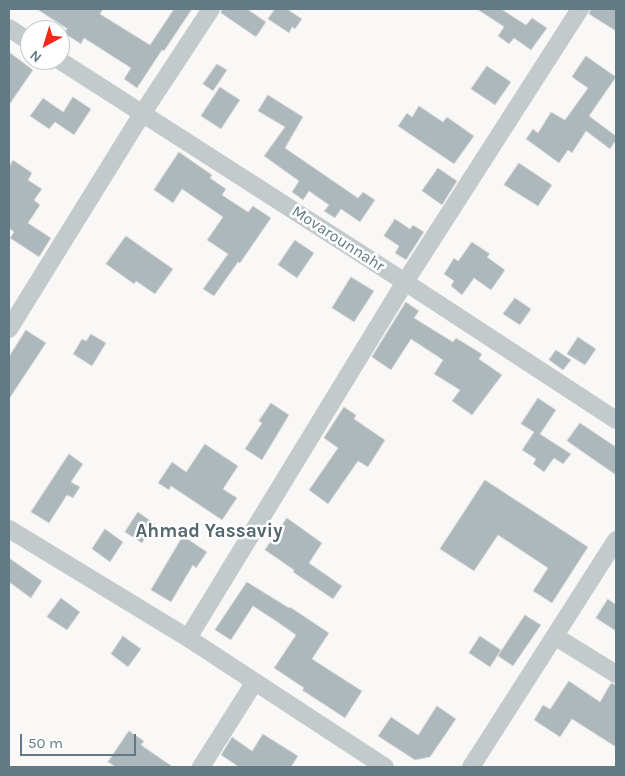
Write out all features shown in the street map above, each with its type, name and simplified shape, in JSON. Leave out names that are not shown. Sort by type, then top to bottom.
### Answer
[{"type":"street","points":[[9,329],[142,114],[211,9]]},
{"type":"street","points":[[188,638],[405,282],[580,9]]},
{"type":"street","points":[[9,28],[20,35]]},
{"type":"street","name":"Movarounnahr","points":[[70,68],[405,282],[616,420]]},
{"type":"street","points":[[9,528],[188,638],[385,767]]},
{"type":"street","points":[[471,767],[556,637],[616,540]]},
{"type":"street","points":[[556,637],[616,674]]},
{"type":"street","points":[[201,767],[254,682]]},
{"type":"building","points":[[37,9],[103,9],[100,14],[150,45],[174,9],[192,9],[137,88],[124,79],[131,68],[84,38],[81,44],[70,37],[70,20],[54,20]]},
{"type":"building","points":[[222,9],[247,9],[266,22],[256,37],[221,13]]},
{"type":"building","points":[[275,9],[287,9],[302,19],[295,29],[292,27],[289,33],[268,19]]},
{"type":"building","points":[[477,9],[501,9],[526,25],[532,18],[547,28],[531,50],[514,38],[509,44],[498,36],[504,27]]},
{"type":"building","points":[[591,9],[616,9],[616,31],[589,14]]},
{"type":"building","points":[[9,52],[20,60],[20,70],[33,70],[9,105]]},
{"type":"building","points":[[586,56],[616,77],[589,116],[616,136],[616,140],[610,149],[586,131],[572,153],[568,150],[559,163],[526,139],[533,129],[538,133],[551,112],[565,120],[588,88],[572,77]]},
{"type":"building","points":[[217,64],[227,70],[213,91],[203,84]]},
{"type":"building","points":[[487,66],[511,82],[495,105],[471,89]]},
{"type":"building","points":[[220,87],[240,100],[221,129],[201,116]]},
{"type":"building","points":[[268,95],[303,117],[285,148],[358,198],[363,192],[375,200],[360,222],[341,209],[335,218],[324,211],[329,205],[309,191],[303,200],[292,192],[299,181],[264,156],[285,127],[258,111]]},
{"type":"building","points":[[73,97],[91,109],[74,135],[55,122],[49,129],[30,116],[43,98],[63,112]]},
{"type":"building","points":[[419,106],[443,122],[447,117],[474,136],[454,164],[398,126],[407,113],[412,117]]},
{"type":"building","points":[[179,152],[212,175],[210,178],[226,189],[222,195],[248,212],[253,206],[271,218],[240,263],[238,262],[214,296],[203,289],[228,254],[207,240],[223,217],[182,189],[173,203],[154,190]]},
{"type":"building","points":[[13,160],[32,173],[28,180],[42,189],[34,200],[40,205],[28,223],[51,238],[39,257],[10,238],[14,232],[9,228],[9,168]]},
{"type":"building","points":[[519,163],[552,185],[538,206],[504,185]]},
{"type":"building","points":[[438,168],[457,181],[442,205],[422,191]]},
{"type":"building","points":[[395,219],[410,229],[413,225],[424,232],[406,260],[395,253],[399,246],[384,236]]},
{"type":"building","points":[[126,236],[173,269],[155,294],[136,281],[134,284],[106,264]]},
{"type":"building","points":[[295,240],[314,253],[297,278],[278,265]]},
{"type":"building","points":[[472,242],[490,254],[487,257],[505,270],[491,290],[474,278],[462,295],[451,286],[454,281],[444,274],[454,258],[458,261]]},
{"type":"building","points":[[351,277],[374,291],[354,322],[332,308]]},
{"type":"building","points":[[515,298],[531,309],[520,325],[503,314]]},
{"type":"building","points":[[406,302],[419,311],[414,318],[453,342],[456,338],[482,354],[479,359],[502,375],[472,415],[452,401],[460,390],[434,374],[443,360],[411,339],[391,370],[372,357]]},
{"type":"building","points":[[26,330],[46,343],[9,399],[9,357]]},
{"type":"building","points":[[91,334],[106,343],[92,366],[73,354],[82,339],[86,341]]},
{"type":"building","points":[[578,337],[596,349],[585,365],[567,354]]},
{"type":"building","points":[[556,350],[571,360],[563,370],[549,360]]},
{"type":"building","points":[[538,398],[556,410],[540,434],[571,454],[563,464],[554,458],[544,472],[533,464],[536,459],[522,450],[534,432],[521,424]]},
{"type":"building","points":[[271,403],[289,415],[262,460],[245,449],[262,423],[259,421]]},
{"type":"building","points":[[344,407],[356,415],[354,419],[385,440],[368,467],[358,461],[328,504],[309,490],[338,448],[324,438]]},
{"type":"building","points":[[580,423],[616,447],[616,475],[567,441]]},
{"type":"building","points":[[205,444],[238,466],[223,489],[237,498],[222,520],[171,486],[169,490],[158,483],[172,462],[186,472]]},
{"type":"building","points":[[69,454],[83,464],[71,482],[80,487],[73,498],[67,495],[49,523],[31,512]]},
{"type":"building","points":[[485,480],[588,547],[552,603],[533,591],[548,568],[498,535],[474,571],[440,549]]},
{"type":"building","points":[[138,512],[155,524],[142,543],[125,532]]},
{"type":"building","points":[[287,518],[322,543],[309,563],[342,586],[333,599],[265,550]]},
{"type":"building","points":[[105,529],[123,542],[110,562],[92,549]]},
{"type":"building","points":[[183,536],[207,552],[196,568],[193,565],[171,602],[151,590]]},
{"type":"building","points":[[9,558],[42,581],[31,598],[9,582]]},
{"type":"building","points":[[247,582],[329,633],[312,659],[362,691],[345,718],[302,690],[304,688],[274,668],[296,635],[279,623],[253,606],[231,640],[215,630]]},
{"type":"building","points":[[61,598],[80,612],[67,630],[47,617]]},
{"type":"building","points":[[608,599],[616,605],[616,631],[596,618]]},
{"type":"building","points":[[525,615],[541,625],[513,666],[498,656]]},
{"type":"building","points":[[123,636],[141,649],[128,667],[111,654]]},
{"type":"building","points":[[480,636],[501,650],[490,667],[469,653]]},
{"type":"building","points":[[569,681],[600,702],[611,683],[616,685],[616,747],[572,719],[560,737],[534,720],[543,705],[550,709]]},
{"type":"building","points":[[437,706],[456,719],[430,757],[415,760],[378,736],[391,717],[418,735]]},
{"type":"building","points":[[129,731],[144,741],[141,745],[173,767],[116,767],[108,762]]},
{"type":"building","points":[[263,734],[298,756],[291,767],[239,767],[221,755],[232,737],[252,751]]},
{"type":"district","name":"Ahmad Yassaviy","points":[[209,532]]}]
